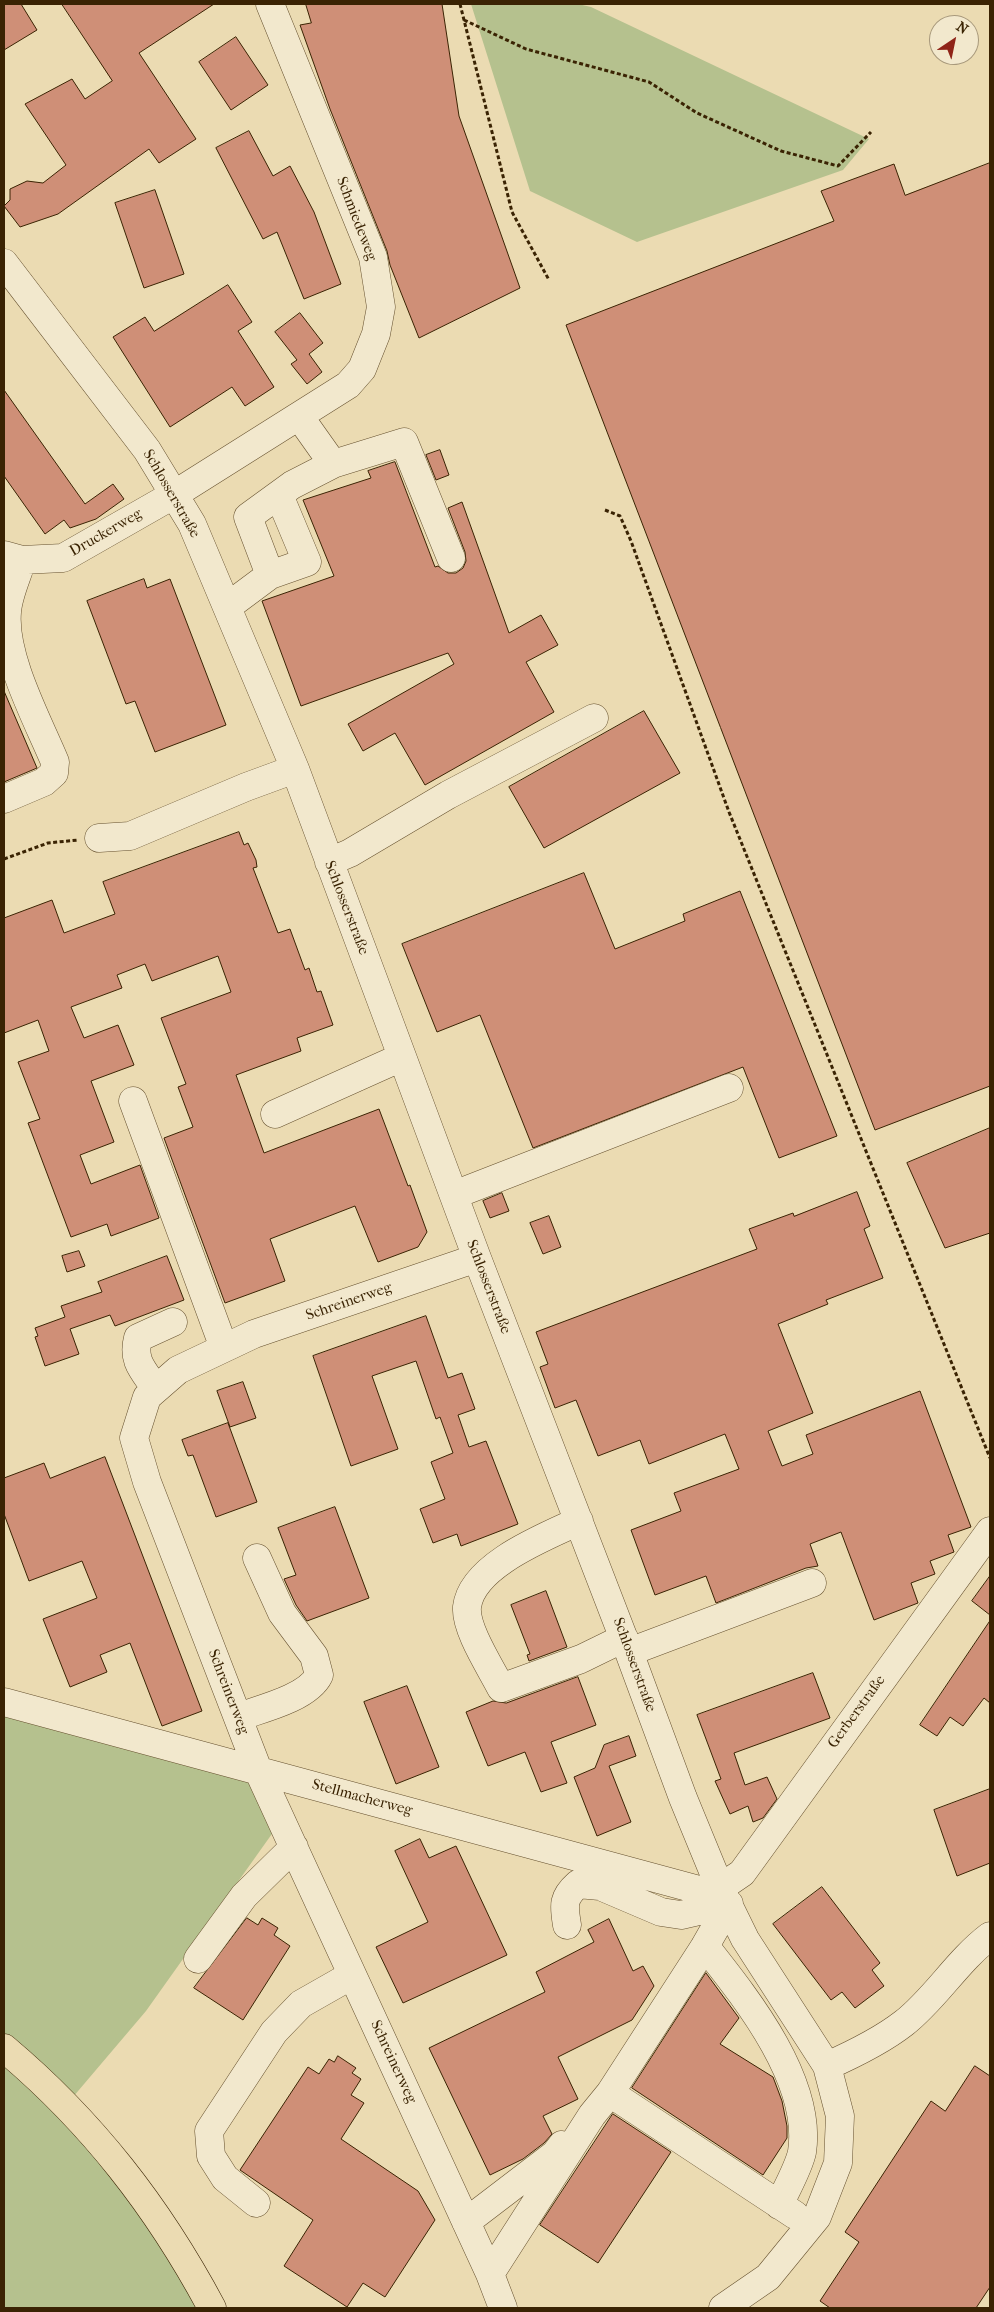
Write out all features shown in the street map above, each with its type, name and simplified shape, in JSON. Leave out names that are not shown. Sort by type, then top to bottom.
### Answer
[{"type":"main road","points":[[4,2048],[62,2100],[137,2186],[169,2234],[212,2308]]},
{"type":"street","name":"Schmiedeweg","points":[[175,494],[348,385],[362,369],[376,334],[381,306],[373,257],[270,4]]},
{"type":"street","name":"Schlosserstraße","points":[[4,263],[147,450],[192,524],[295,769],[477,1258],[627,1645],[683,1798],[745,1939],[828,2066],[840,2116],[838,2163],[817,2217],[768,2277],[723,2308]]},
{"type":"street","points":[[299,416],[333,464]]},
{"type":"street","points":[[270,575],[248,517],[292,486],[333,464],[404,442],[451,558]]},
{"type":"street","name":"Druckerweg","points":[[13,558],[63,558],[175,494]]},
{"type":"street","points":[[227,607],[270,575],[307,562],[279,495]]},
{"type":"street","points":[[4,799],[44,782],[54,773],[55,762],[8,655],[6,629],[13,558]]},
{"type":"street","points":[[329,862],[350,852],[448,795],[594,718]]},
{"type":"street","points":[[99,838],[130,836],[246,787],[295,769]]},
{"type":"street","points":[[275,1114],[402,1058]]},
{"type":"street","points":[[454,1195],[729,1088]]},
{"type":"street","points":[[133,1101],[224,1348]]},
{"type":"street","name":"Schreinerweg","points":[[477,1258],[254,1334],[178,1370],[147,1397],[134,1438],[147,1482],[258,1770],[490,2274],[503,2308]]},
{"type":"street","points":[[156,1389],[137,1362],[135,1350],[138,1338],[174,1322]]},
{"type":"street","points":[[579,1521],[519,1550],[480,1580],[472,1590],[467,1608],[470,1627],[501,1688],[581,1659],[812,1583]]},
{"type":"street","name":"Gerberstraße","points":[[725,1896],[990,1531]]},
{"type":"street","points":[[238,1718],[283,1701],[315,1683],[319,1674],[314,1656],[282,1613],[257,1558]]},
{"type":"street","name":"Stellmacherweg","points":[[4,1702],[725,1896]]},
{"type":"street","points":[[198,1959],[244,1896],[294,1847]]},
{"type":"street","points":[[567,1926],[564,1906],[570,1892],[578,1884],[600,1886],[661,1912],[681,1915],[725,1896]]},
{"type":"street","points":[[490,2274],[592,2115],[610,2093],[705,1946],[725,1896]]},
{"type":"street","points":[[828,2066],[867,2047],[905,2023],[975,1947],[990,1936]]},
{"type":"street","points":[[705,1946],[763,2026],[784,2065],[794,2089],[802,2120],[802,2153],[779,2204]]},
{"type":"street","points":[[256,2204],[225,2178],[211,2156],[209,2131],[274,2032],[301,2004],[352,1975]]},
{"type":"street","points":[[610,2093],[810,2225]]},
{"type":"street","points":[[466,2222],[556,2154],[564,2142],[573,2120]]},
{"type":"path","points":[[460,4],[512,212],[549,280]]},
{"type":"path","points":[[464,20],[526,49],[648,82],[697,113],[781,151],[838,166],[872,132]]},
{"type":"path","points":[[605,510],[620,516],[631,541],[729,812],[990,1458]]},
{"type":"path","points":[[4,859],[48,843],[99,838]]},
{"type":"green space","points":[[471,4],[578,4],[591,7],[869,139],[843,170],[637,242],[530,191]]},
{"type":"green space","points":[[4,1707],[247,1774],[274,1831],[146,2011],[73,2097],[38,2062],[4,2034]]},
{"type":"green space","points":[[4,2062],[54,2108],[127,2191],[200,2308],[4,2308]]},
{"type":"building","points":[[4,4],[21,4],[37,30],[4,50]]},
{"type":"building","points":[[62,4],[214,4],[139,53],[196,139],[159,163],[149,149],[58,214],[20,227],[4,206],[10,200],[10,189],[27,181],[43,183],[66,165],[25,104],[72,79],[85,99],[112,81]]},
{"type":"building","points":[[306,4],[442,4],[459,116],[520,288],[419,338],[390,265],[387,251],[330,109],[300,25],[311,23]]},
{"type":"building","points":[[236,37],[268,85],[231,110],[199,62]]},
{"type":"building","points":[[249,131],[273,176],[290,166],[314,212],[341,284],[304,299],[277,232],[263,239],[216,148]]},
{"type":"building","points":[[990,163],[990,1086],[875,1130],[566,325],[834,221],[821,191],[894,164],[905,195]]},
{"type":"building","points":[[155,190],[184,274],[144,288],[115,203]]},
{"type":"building","points":[[228,285],[252,322],[238,331],[274,387],[245,406],[232,387],[170,427],[113,337],[145,317],[154,331]]},
{"type":"building","points":[[300,313],[323,343],[309,354],[322,372],[307,384],[291,364],[297,360],[275,332]]},
{"type":"building","points":[[4,390],[85,504],[113,484],[124,499],[96,519],[70,528],[64,520],[45,534],[4,476]]},
{"type":"building","points":[[440,450],[449,475],[436,480],[426,455]]},
{"type":"building","points":[[395,462],[435,567],[438,566],[448,573],[456,573],[463,568],[466,561],[465,552],[448,508],[462,502],[509,633],[541,615],[558,645],[526,662],[554,712],[425,785],[395,733],[363,751],[348,724],[454,664],[448,653],[301,706],[262,601],[334,576],[303,500],[371,478],[368,471]]},
{"type":"building","points":[[144,579],[147,588],[170,579],[226,725],[155,752],[135,701],[126,704],[87,601]]},
{"type":"building","points":[[4,691],[37,768],[4,782]]},
{"type":"building","points":[[644,711],[680,773],[544,848],[509,787]]},
{"type":"building","points":[[239,832],[244,845],[248,843],[256,860],[257,867],[253,868],[278,933],[290,929],[305,970],[309,968],[317,992],[321,991],[333,1025],[297,1038],[301,1051],[236,1075],[264,1153],[379,1109],[427,1232],[418,1247],[378,1262],[355,1206],[270,1239],[285,1281],[225,1303],[164,1138],[193,1127],[178,1087],[186,1084],[161,1018],[231,992],[218,956],[152,981],[145,964],[117,975],[122,988],[71,1007],[84,1038],[118,1025],[134,1065],[91,1081],[114,1142],[80,1155],[91,1184],[140,1165],[159,1218],[111,1236],[107,1224],[71,1237],[28,1123],[40,1119],[18,1062],[49,1051],[38,1020],[4,1033],[4,918],[52,900],[64,933],[115,914],[103,882]]},
{"type":"building","points":[[584,873],[615,949],[685,921],[683,914],[740,891],[837,1136],[779,1158],[743,1067],[533,1148],[480,1015],[437,1032],[402,944]]},
{"type":"building","points":[[990,1128],[990,1233],[945,1248],[907,1163]]},
{"type":"building","points":[[857,1192],[870,1226],[864,1229],[883,1278],[826,1300],[828,1304],[778,1324],[813,1413],[768,1431],[782,1466],[813,1454],[806,1435],[920,1391],[971,1527],[948,1535],[954,1552],[930,1561],[935,1574],[911,1583],[918,1603],[874,1620],[841,1532],[810,1544],[818,1566],[806,1568],[716,1603],[706,1576],[655,1595],[631,1530],[681,1511],[674,1493],[739,1469],[725,1434],[649,1464],[640,1440],[598,1456],[576,1400],[555,1408],[540,1367],[548,1364],[536,1332],[757,1249],[749,1229],[793,1213],[794,1216]]},
{"type":"building","points":[[502,1193],[509,1211],[490,1218],[483,1201]]},
{"type":"building","points":[[549,1216],[561,1247],[543,1254],[530,1223]]},
{"type":"building","points":[[79,1251],[85,1266],[67,1272],[62,1256]]},
{"type":"building","points":[[167,1256],[184,1300],[115,1326],[110,1315],[70,1329],[79,1354],[45,1366],[35,1337],[38,1336],[35,1328],[65,1317],[61,1306],[102,1292],[98,1282]]},
{"type":"building","points":[[426,1316],[448,1378],[462,1373],[475,1409],[458,1415],[469,1447],[486,1441],[518,1524],[461,1546],[457,1534],[433,1543],[420,1509],[445,1499],[431,1462],[453,1453],[440,1417],[436,1419],[416,1361],[372,1376],[398,1449],[351,1466],[313,1356]]},
{"type":"building","points":[[243,1382],[256,1418],[230,1427],[217,1391]]},
{"type":"building","points":[[228,1423],[257,1502],[216,1517],[193,1455],[188,1456],[182,1440]]},
{"type":"building","points":[[105,1457],[202,1711],[162,1726],[130,1643],[100,1655],[107,1672],[70,1687],[43,1619],[97,1598],[82,1561],[29,1581],[4,1514],[4,1478],[44,1463],[50,1478]]},
{"type":"building","points":[[335,1507],[369,1598],[307,1621],[296,1605],[284,1579],[296,1575],[278,1528]]},
{"type":"building","points":[[990,1576],[990,1615],[972,1601]]},
{"type":"building","points":[[546,1591],[567,1647],[529,1661],[527,1655],[530,1654],[511,1605]]},
{"type":"building","points":[[990,1621],[990,1703],[984,1698],[963,1726],[950,1717],[937,1736],[920,1725]]},
{"type":"building","points":[[813,1673],[830,1718],[734,1753],[745,1785],[767,1777],[777,1799],[763,1818],[753,1822],[748,1806],[730,1814],[715,1781],[721,1779],[697,1715]]},
{"type":"building","points":[[578,1677],[596,1725],[551,1742],[567,1783],[541,1792],[525,1752],[488,1766],[466,1712],[493,1701],[506,1703]]},
{"type":"building","points":[[407,1686],[439,1767],[396,1784],[364,1702]]},
{"type":"building","points":[[629,1736],[636,1756],[609,1766],[631,1822],[597,1836],[574,1777],[595,1768],[604,1745]]},
{"type":"building","points":[[990,1789],[990,1863],[957,1876],[934,1810]]},
{"type":"building","points":[[420,1839],[429,1858],[456,1846],[507,1955],[403,2003],[376,1947],[428,1922],[395,1851]]},
{"type":"building","points":[[822,1887],[880,1963],[872,1970],[884,1986],[855,2008],[842,1992],[831,2000],[773,1924]]},
{"type":"building","points":[[247,1918],[258,1925],[262,1918],[278,1928],[274,1935],[290,1946],[243,2020],[194,1988]]},
{"type":"building","points":[[609,1919],[633,1971],[643,1966],[654,1986],[632,2020],[558,2057],[578,2099],[543,2116],[552,2134],[544,2143],[523,2159],[490,2175],[429,2048],[545,1992],[536,1972],[594,1942],[588,1930]]},
{"type":"building","points":[[706,1973],[739,2018],[720,2044],[773,2077],[782,2101],[787,2126],[787,2138],[763,2175],[632,2088]]},
{"type":"building","points":[[338,2056],[356,2068],[352,2073],[361,2079],[351,2095],[364,2103],[341,2139],[418,2191],[435,2220],[385,2297],[363,2283],[347,2307],[284,2266],[313,2220],[240,2170],[308,2067],[319,2074],[329,2059],[334,2062]]},
{"type":"building","points":[[975,2066],[990,2076],[990,2287],[976,2308],[830,2308],[820,2301],[859,2242],[845,2232],[931,2101],[945,2111]]},
{"type":"building","points":[[613,2114],[671,2152],[598,2263],[540,2225]]}]
